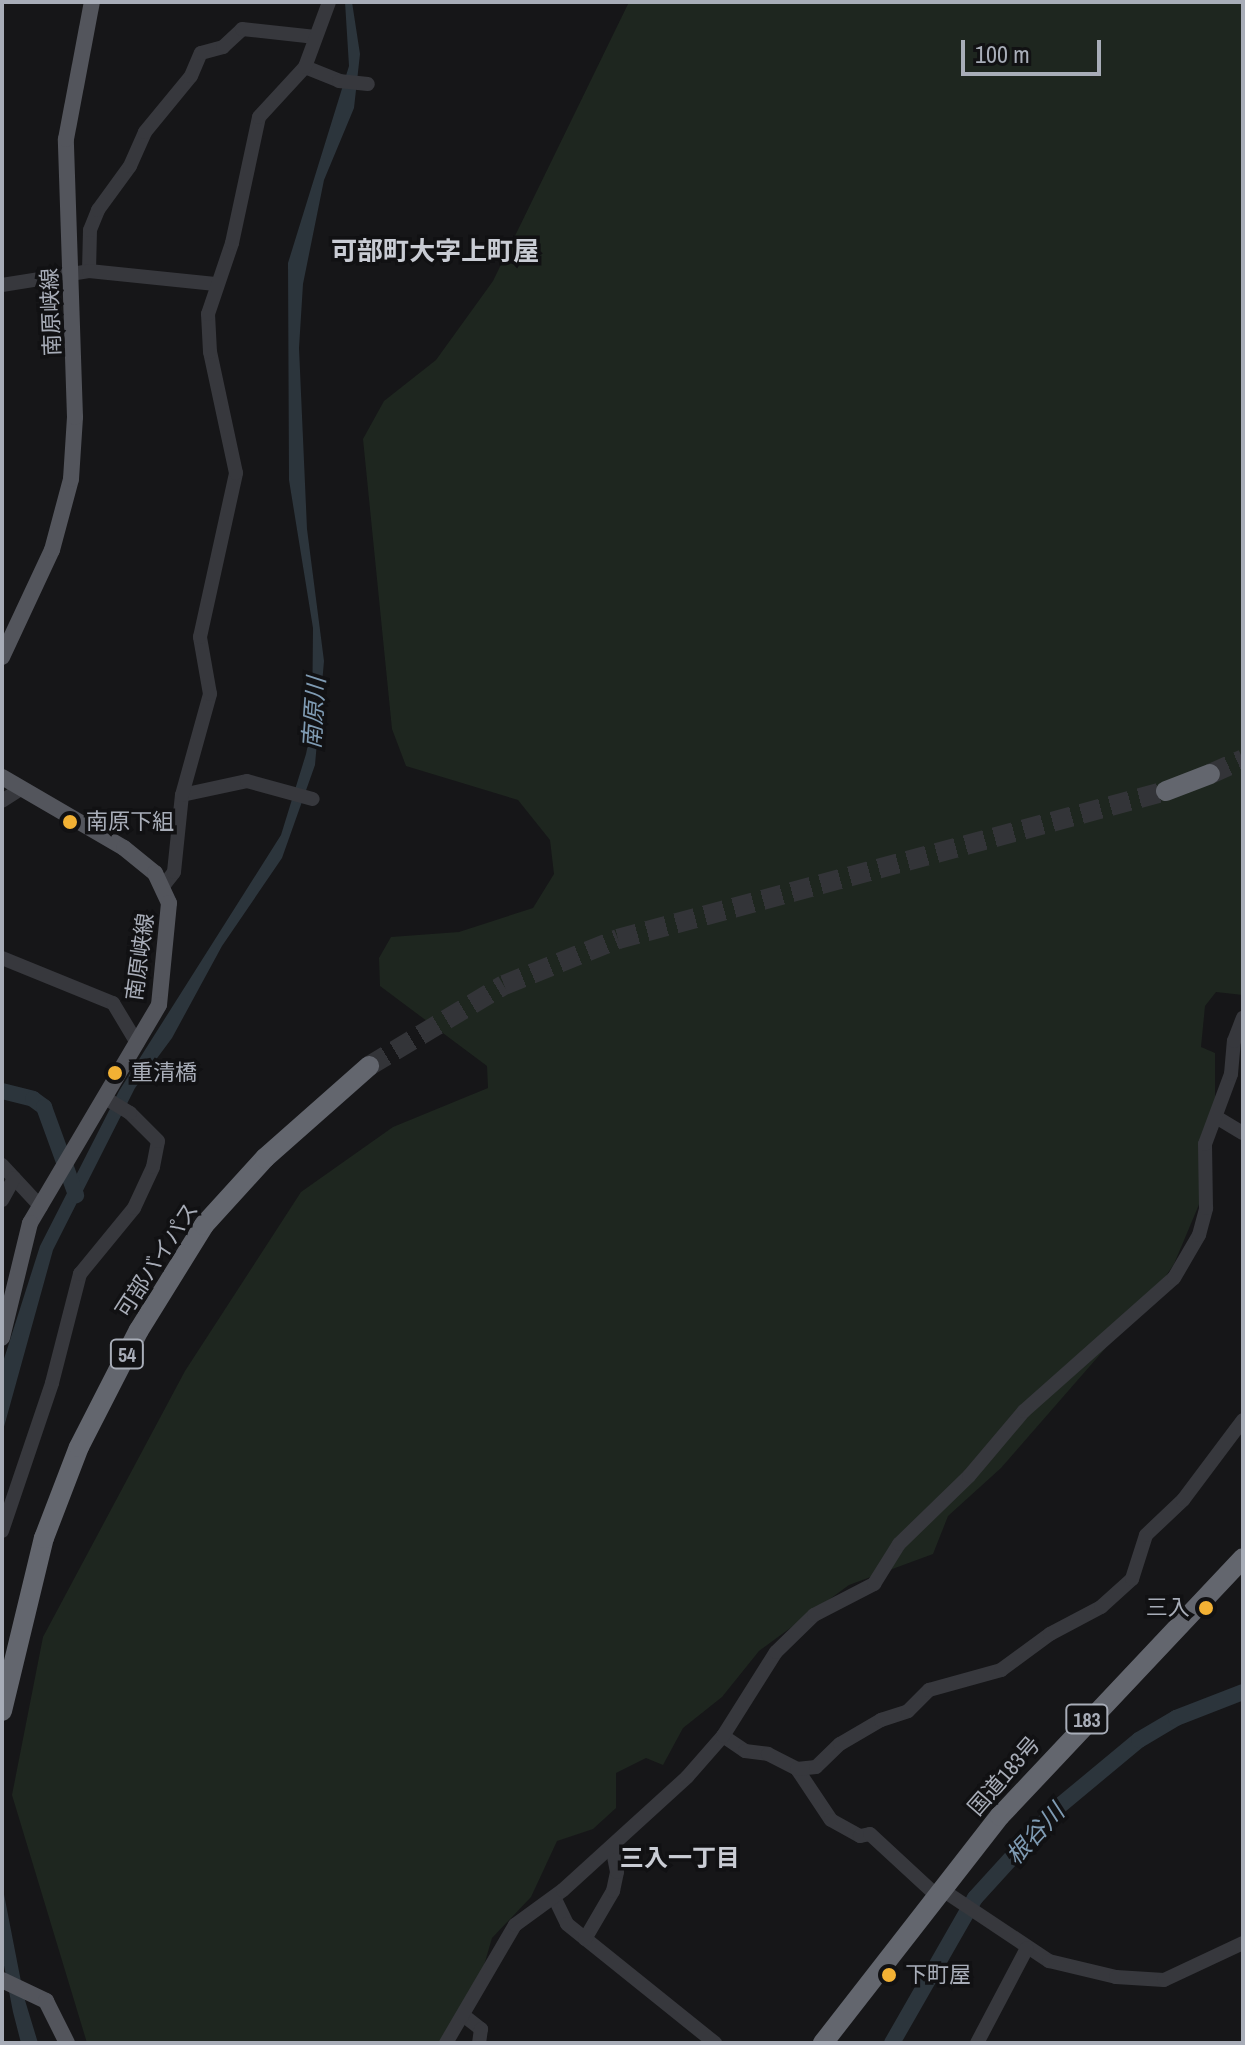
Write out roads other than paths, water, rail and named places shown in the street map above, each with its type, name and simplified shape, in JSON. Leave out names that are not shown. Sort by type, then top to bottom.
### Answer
[{"type":"highway","points":[[1166,791],[1210,774]]},
{"type":"highway","name":"可部バイパス","points":[[2,1711],[44,1538],[79,1447],[139,1330],[204,1225],[265,1158],[369,1066]]},
{"type":"highway","name":"国道183号","points":[[823,2043],[938,1892],[1059,1748],[1243,1558]]},
{"type":"main road","name":"南原峡線","points":[[2,657],[52,550],[71,479],[80,272],[66,139],[69,102],[92,2]]},
{"type":"main road","name":"南原峡線","points":[[2,777],[19,790],[124,848],[164,885],[169,903],[161,992],[108,1100],[30,1223],[4,1310],[2,1338]]},
{"type":"main road","points":[[2,1980],[35,1993],[56,2013],[67,2043]]},
{"type":"street","points":[[164,885],[174,872],[182,795],[210,694],[200,637],[236,473],[210,352],[208,314],[215,284],[232,243],[259,117],[305,67],[329,2]]},
{"type":"street","points":[[80,272],[98,210],[130,166],[145,132],[191,76],[201,53],[223,47],[242,29],[316,37]]},
{"type":"street","points":[[305,67],[339,81],[368,84]]},
{"type":"street","points":[[2,285],[58,280],[80,272],[215,284]]},
{"type":"street","points":[[182,795],[247,781],[313,799]]},
{"type":"street","points":[[2,801],[19,790]]},
{"type":"street","points":[[2,958],[113,1003],[137,1043]]},
{"type":"street","points":[[446,2043],[501,1942],[612,1847],[723,1736],[776,1652],[814,1615],[874,1584],[899,1544],[969,1476],[1024,1411],[1174,1278],[1199,1235],[1206,1208],[1205,1144],[1216,1117],[1243,1018]]},
{"type":"street","points":[[2,1531],[52,1383],[80,1274],[134,1208],[153,1167],[158,1141],[130,1113],[108,1100]]},
{"type":"street","points":[[1216,1117],[1243,1133]]},
{"type":"street","points":[[2,1165],[41,1207]]},
{"type":"street","points":[[2,1200],[14,1178]]},
{"type":"street","points":[[797,1769],[816,1767],[840,1744],[908,1711],[929,1690],[1001,1670],[1050,1634],[1101,1607],[1132,1579],[1146,1535],[1183,1500],[1243,1420]]},
{"type":"street","points":[[723,1736],[745,1751],[768,1754],[797,1769],[831,1820],[860,1836],[870,1834],[938,1892],[960,1902],[1023,1945],[1081,1971],[1146,1982],[1184,1974],[1243,1943]]},
{"type":"street","points":[[585,1939],[613,1891],[617,1872],[612,1847]]},
{"type":"street","points":[[554,1897],[567,1924],[715,2043]]},
{"type":"street","points":[[977,2043],[1023,1945]]},
{"type":"street","points":[[463,2015],[481,2029],[479,2043]]},
{"type":"water","name":"南原川","points":[[345,2],[352,2],[360,54],[354,108],[324,180],[303,284],[299,348],[307,529],[324,661],[315,765],[282,858],[222,946],[172,1038],[135,1088],[53,1250],[2,1434],[2,1365],[40,1246],[119,1091],[281,835],[306,754],[312,725],[313,628],[289,480],[288,263],[349,66]]},
{"type":"water","points":[[2,1884],[24,1997],[38,2043],[21,2043],[13,2012],[2,1955]]},
{"type":"waterway","points":[[2,1091],[33,1099],[44,1107],[76,1195]]},
{"type":"waterway","name":"根谷川","points":[[892,2043],[975,1898],[1057,1808],[1139,1740],[1176,1718],[1243,1692]]},
{"type":"tunnel","points":[[1210,774],[1243,759]]},
{"type":"tunnel","points":[[369,1066],[504,985],[618,939],[1166,791]]},
{"type":"place","name":"南原下組","points":[[70,822]]},
{"type":"place","name":"重清橋","points":[[115,1073]]},
{"type":"place","name":"三入","points":[[1206,1608]]},
{"type":"place","name":"下町屋","points":[[889,1975]]},
{"type":"district","name":"可部町大字上町屋","points":[[435,251]]},
{"type":"district","name":"三入一丁目","points":[[680,1858]]}]
